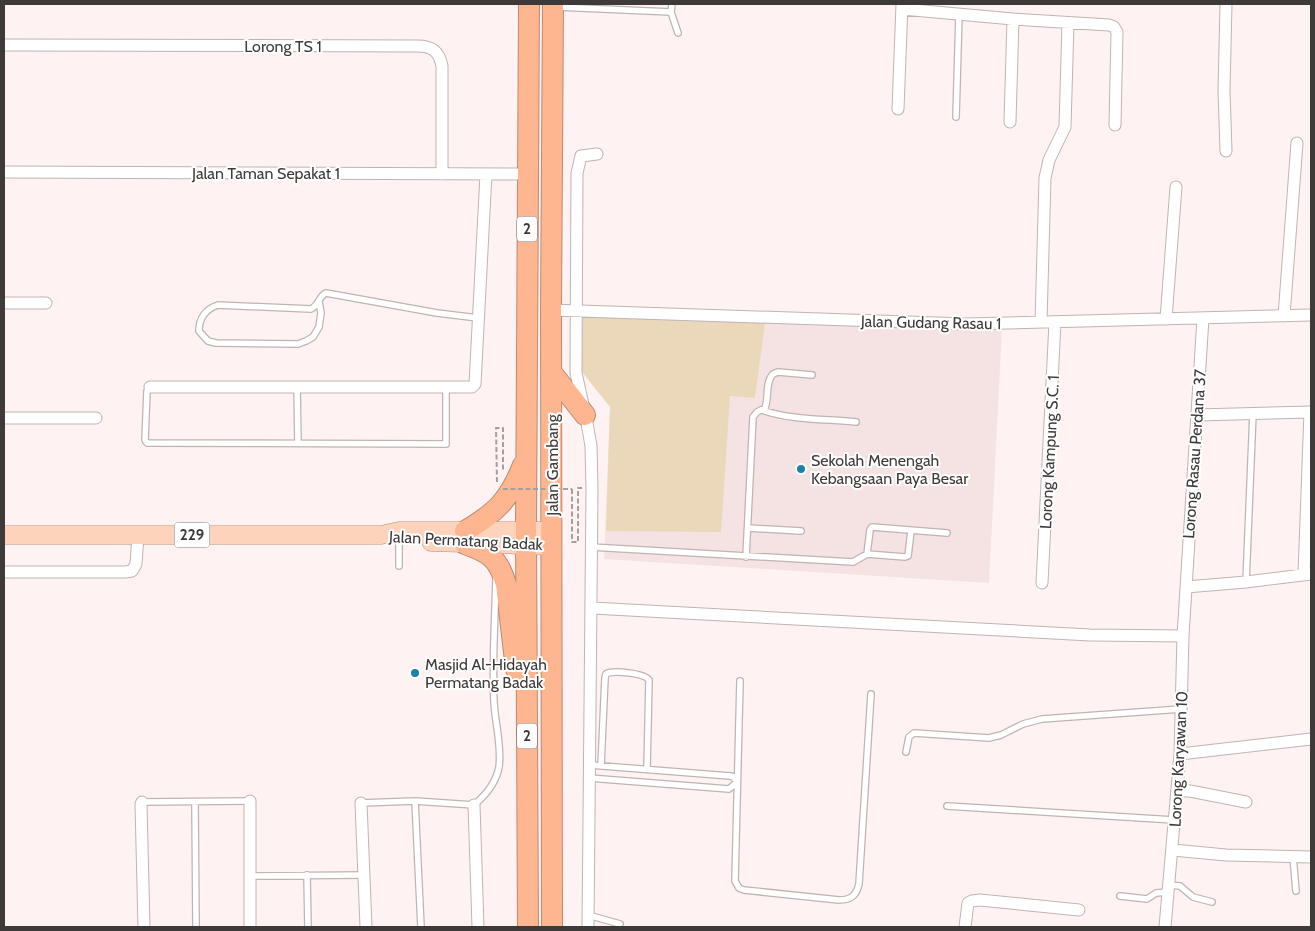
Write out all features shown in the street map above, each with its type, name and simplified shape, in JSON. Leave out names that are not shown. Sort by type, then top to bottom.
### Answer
[{"type":"highway","name":"Jalan Gambang","points":[[528,927],[526,538],[529,4]]},
{"type":"highway","name":"Jalan Gambang","points":[[552,5],[552,927]]},
{"type":"highway","points":[[552,373],[585,415]]},
{"type":"highway","points":[[527,455],[513,488],[505,501],[465,537],[496,561],[506,584],[527,760]]},
{"type":"main road","name":"Jalan Permatang Badak","points":[[4,535],[398,535],[552,538]]},
{"type":"street","points":[[1226,4],[1224,91],[1226,151]]},
{"type":"street","points":[[898,109],[902,6],[959,14],[1109,25],[1114,27],[1116,32],[1114,125]]},
{"type":"street","points":[[1010,122],[1013,19]]},
{"type":"street","points":[[1040,322],[1046,169],[1065,127],[1068,23]]},
{"type":"street","name":"Lorong TS 1","points":[[4,45],[417,46],[431,48],[437,51],[442,66],[442,174]]},
{"type":"street","points":[[1284,316],[1297,143]]},
{"type":"street","points":[[588,927],[590,778],[595,766],[591,446],[576,373],[576,173],[581,156],[597,154]]},
{"type":"street","name":"Jalan Taman Sepakat 1","points":[[4,172],[527,174]]},
{"type":"street","points":[[150,387],[472,387],[475,384],[486,174]]},
{"type":"street","points":[[1166,319],[1176,187]]},
{"type":"street","points":[[4,303],[46,303]]},
{"type":"street","name":"Jalan Gudang Rasau 1","points":[[551,310],[920,324],[1311,315]]},
{"type":"street","name":"Lorong Rasau Perdana 37","points":[[1186,588],[1203,318]]},
{"type":"street","name":"Lorong Kampung S.C. 1","points":[[1042,583],[1055,322]]},
{"type":"street","points":[[1186,588],[1308,574],[1311,412],[1197,415]]},
{"type":"street","points":[[4,418],[96,418]]},
{"type":"street","points":[[4,572],[132,571],[136,564],[138,535]]},
{"type":"street","name":"Lorong Karyawan 10","points":[[1165,927],[1178,791],[1186,588]]},
{"type":"street","points":[[592,608],[1090,635],[1183,636]]},
{"type":"street","points":[[1180,754],[1311,739]]},
{"type":"street","points":[[1178,791],[1246,802]]},
{"type":"street","points":[[250,801],[252,802],[250,927]]},
{"type":"street","points":[[142,802],[144,927]]},
{"type":"street","points":[[361,803],[366,927]]},
{"type":"street","points":[[474,805],[478,927]]},
{"type":"street","points":[[1172,850],[1311,857]]},
{"type":"street","points":[[965,927],[968,903],[972,901],[980,900],[1079,910]]},
{"type":"lane","points":[[645,4],[647,11]]},
{"type":"lane","points":[[672,4],[672,12],[678,33]]},
{"type":"lane","points":[[552,5],[672,12]]},
{"type":"lane","points":[[956,117],[959,14]]},
{"type":"lane","points":[[319,301],[321,313],[319,327],[313,337],[298,344],[216,344],[208,341],[199,331],[199,323],[211,307],[218,305],[311,308],[326,293],[437,313],[478,318]]},
{"type":"lane","points":[[746,557],[753,417],[766,405],[769,379],[773,374],[778,372],[812,375]]},
{"type":"lane","points":[[150,387],[147,391],[145,440],[147,443],[446,444],[446,388]]},
{"type":"lane","points":[[297,387],[298,443]]},
{"type":"lane","points":[[762,410],[802,417],[856,422]]},
{"type":"lane","points":[[1246,582],[1252,413]]},
{"type":"lane","points":[[748,528],[802,532]]},
{"type":"lane","points":[[867,554],[870,530],[872,528],[947,533]]},
{"type":"lane","points":[[591,547],[853,562],[867,554],[908,556],[912,531]]},
{"type":"lane","points":[[398,535],[399,566]]},
{"type":"lane","points":[[361,803],[416,801],[474,805],[492,785],[499,766],[493,675],[496,561]]},
{"type":"lane","points":[[647,769],[649,680],[643,675],[612,672],[606,674],[595,766],[730,776],[734,777],[737,782]]},
{"type":"lane","points":[[740,681],[735,880],[739,888],[744,890],[839,900],[852,898],[857,893],[860,884],[870,694]]},
{"type":"lane","points":[[906,752],[909,737],[914,733],[989,738],[1001,735],[1023,724],[1042,719],[1181,709]]},
{"type":"lane","points":[[590,778],[729,789],[737,782]]},
{"type":"lane","points":[[142,802],[250,801]]},
{"type":"lane","points":[[416,801],[421,927]]},
{"type":"lane","points":[[195,802],[196,927]]},
{"type":"lane","points":[[947,806],[1176,820]]},
{"type":"lane","points":[[1293,856],[1296,891]]},
{"type":"lane","points":[[250,876],[364,875]]},
{"type":"lane","points":[[307,876],[308,927]]},
{"type":"lane","points":[[1120,896],[1147,899],[1156,893],[1180,886],[1193,898],[1212,902]]},
{"type":"lane","points":[[588,914],[620,924]]},
{"type":"path","points":[[497,483],[496,428],[503,428],[503,471]]},
{"type":"path","points":[[503,489],[572,489],[572,542],[578,542],[578,488]]},
{"type":"shaded area","points":[[583,316],[765,323],[755,398],[730,396],[721,532],[606,531],[610,407],[579,368]]},
{"type":"shaded area","name":"Sekolah Menengah Kebangsaan Paya Besar","points":[[765,323],[1002,329],[989,583],[604,559],[610,407],[579,368]]},
{"type":"place","name":"Sekolah Menengah Kebangsaan Paya Besar","points":[[801,469]]},
{"type":"place","name":"Masjid Al-Hidayah Permatang Badak","points":[[415,673]]}]
